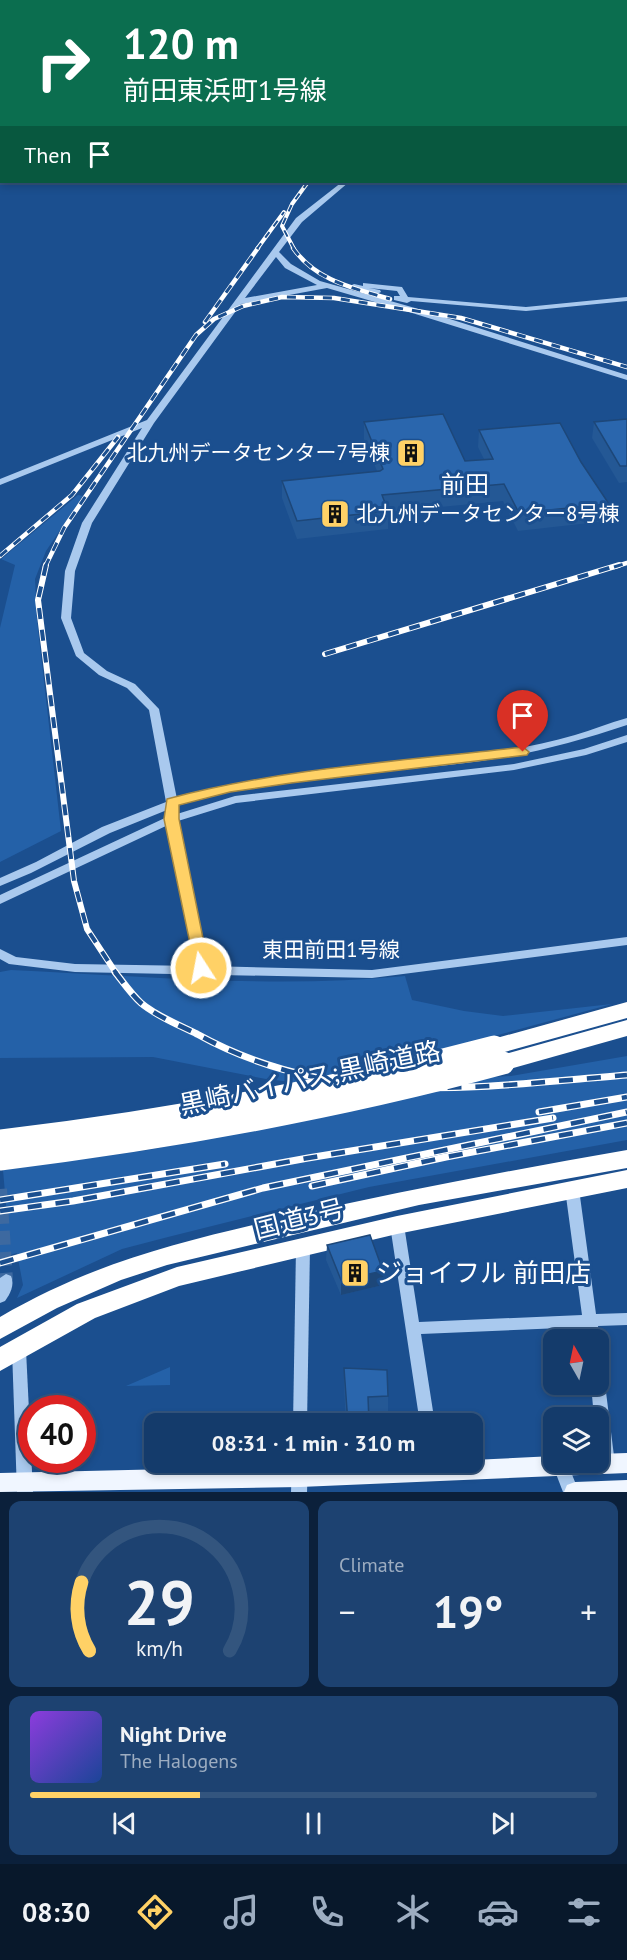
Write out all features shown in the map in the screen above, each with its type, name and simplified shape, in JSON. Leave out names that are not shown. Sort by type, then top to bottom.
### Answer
[{"type":"highway","name":"黒崎バイパス;黒崎道路","points":[[0,1159],[141,1142],[271,1120],[434,1083],[499,1055],[627,1010]]},
{"type":"highway","name":"黒崎バイパス;黒崎道路","points":[[0,1141],[137,1125],[228,1109],[627,1028]]},
{"type":"highway","name":"国道3号","points":[[0,1329],[48,1301],[114,1272],[167,1255],[419,1196],[627,1158]]},
{"type":"highway","name":"国道3号","points":[[10,1355],[86,1311],[166,1281],[397,1225],[627,1179]]},
{"type":"main road","points":[[483,1466],[543,1466]]},
{"type":"main road","points":[[0,1483],[25,1488],[349,1473]]},
{"type":"main road","points":[[575,1492],[627,1490]]},
{"type":"street","points":[[201,968],[171,819],[172,803],[154,710],[131,686],[103,674],[80,654],[66,618],[70,571],[87,523],[150,422],[298,220],[345,183]]},
{"type":"street","points":[[275,251],[288,266],[327,286],[412,310],[627,378]]},
{"type":"street","points":[[238,302],[327,286],[354,286],[407,301],[526,309],[627,299]]},
{"type":"street","points":[[0,482],[150,422]]},
{"type":"street","points":[[0,882],[106,830],[172,803],[230,788],[291,778],[523,752],[590,736],[627,721]]},
{"type":"street","points":[[0,900],[171,819],[235,800],[547,762],[627,738]]},
{"type":"street","name":"東田前田1号線","points":[[0,953],[13,962],[75,968],[201,968],[372,974],[627,941]]},
{"type":"street","points":[[572,1190],[592,1329]]},
{"type":"street","points":[[397,1225],[426,1413]]},
{"type":"street","points":[[300,1413],[303,1248]]},
{"type":"street","points":[[0,1297],[6,1280]]},
{"type":"street","points":[[413,1328],[627,1319]]},
{"type":"street","points":[[10,1355],[25,1488]]},
{"type":"street","points":[[601,1395],[617,1464]]},
{"type":"street","points":[[564,1473],[571,1492]]},
{"type":"shaded area","points":[[78,495],[83,496],[46,551],[35,579],[37,620],[61,831],[0,862],[0,628],[15,565],[1,559]]},
{"type":"shaded area","points":[[11,970],[258,981],[356,980],[405,976],[412,1000],[464,1011],[503,1016],[612,1004],[362,1072],[477,1078],[511,1076],[627,1056],[627,1140],[369,1187],[168,1237],[122,1249],[17,1298],[23,1285],[17,1253],[0,1258],[0,1218],[7,1216],[3,1170],[148,1150],[319,1118],[308,1084],[266,1079],[153,1057],[0,1058],[0,972]]},
{"type":"shaded area","points":[[170,1367],[170,1385],[126,1386]]},
{"type":"building","points":[[443,414],[465,461],[493,459],[479,430],[560,423],[581,462],[609,504],[519,513],[504,484],[382,495],[388,511],[297,521],[282,481],[380,471],[383,469],[364,422]]},
{"type":"building","points":[[627,419],[627,466],[620,466],[594,422]]},
{"type":"building","points":[[370,1235],[383,1271],[341,1280],[327,1245]]},
{"type":"building","points":[[344,1368],[387,1370],[388,1396],[368,1397],[369,1413],[347,1413]]},
{"type":"tunnel","points":[[0,1189],[6,1280]]},
{"type":"railway","points":[[294,249],[282,226],[292,204],[307,183]]},
{"type":"railway","points":[[257,249],[284,212]]},
{"type":"railway","points":[[205,322],[258,248]]},
{"type":"railway","points":[[293,248],[302,259],[324,276],[349,287],[390,299]]},
{"type":"railway","points":[[45,567],[64,528],[196,335],[214,319],[243,306],[282,297],[334,298],[461,318],[627,367]]},
{"type":"railway","points":[[0,556],[72,495],[118,437]]},
{"type":"railway","points":[[614,567],[627,563]]},
{"type":"railway","points":[[46,565],[38,600],[74,881],[87,929],[116,973]]},
{"type":"railway","points":[[325,654],[619,565]]},
{"type":"railway","points":[[115,972],[137,999],[161,1016],[249,1058],[301,1074],[354,1084],[407,1088],[516,1084],[627,1075]]},
{"type":"railway","points":[[539,1112],[627,1097]]},
{"type":"railway","points":[[0,1263],[263,1188],[627,1112]]},
{"type":"railway","points":[[0,1211],[73,1201],[308,1158],[553,1118]]},
{"type":"railway","points":[[312,1186],[446,1157],[627,1123]]},
{"type":"railway","points":[[0,1200],[225,1164]]},
{"type":"place","name":"北九州データセンター7号棟","points":[[411,453]]},
{"type":"place","name":"北九州データセンター8号棟","points":[[335,514]]},
{"type":"place","name":"ジョイフル 前田店","points":[[355,1273]]},
{"type":"district","name":"前田","points":[[465,485]]},
{"type":"route","points":[[201,968],[171,819],[172,803],[230,788],[291,778],[523,752]]}]
